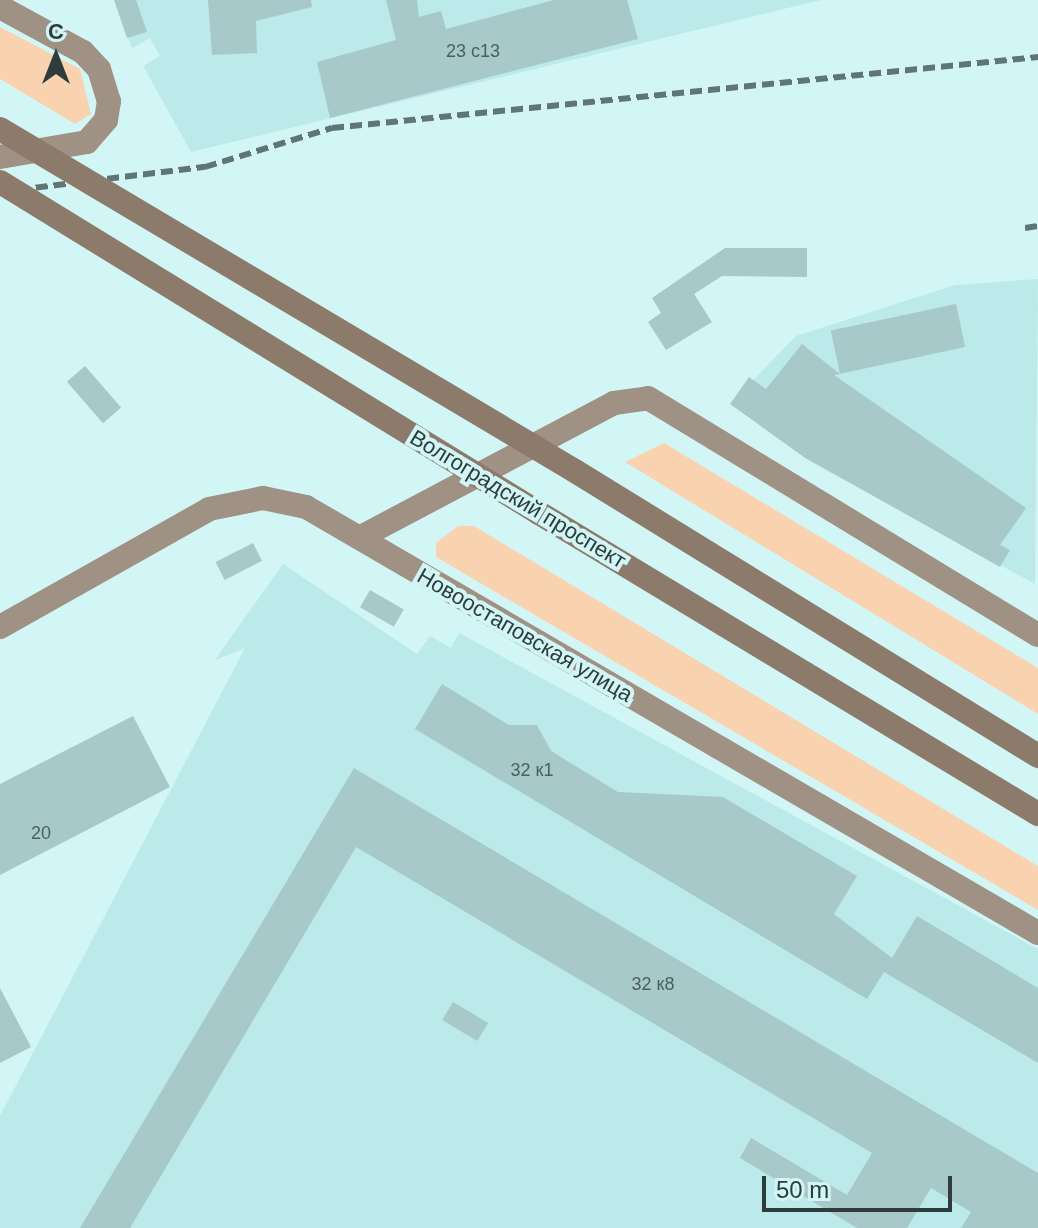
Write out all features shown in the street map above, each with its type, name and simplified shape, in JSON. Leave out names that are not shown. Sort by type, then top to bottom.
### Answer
[{"type":"main road","points":[[0,7],[83,52],[99,69],[109,101],[106,120],[87,142],[0,157]]},
{"type":"main road","points":[[0,129],[575,471],[1038,756]]},
{"type":"main road","name":"Волгоградский проспект","points":[[0,182],[539,513],[1038,814]]},
{"type":"main road","points":[[361,537],[614,403],[648,398],[1038,635]]},
{"type":"main road","name":"Новоостаповская улица","points":[[0,627],[152,537],[234,501],[306,507],[1038,933]]},
{"type":"shaded area","points":[[114,0],[821,0],[191,152],[143,66],[160,56],[150,38],[132,48]]},
{"type":"shaded area","points":[[0,27],[80,69],[91,114],[75,124],[0,79]]},
{"type":"shaded area","points":[[1038,279],[1035,584],[809,461],[730,404],[796,336],[955,285]]},
{"type":"shaded area","points":[[664,443],[1038,668],[1038,714],[625,462]]},
{"type":"shaded area","points":[[458,526],[474,526],[1038,866],[1038,910],[436,557],[436,543]]},
{"type":"shaded area","points":[[283,564],[417,654],[430,636],[451,648],[459,633],[1038,949],[1038,1228],[0,1228],[0,1116],[245,648],[215,660]]},
{"type":"building","points":[[114,0],[136,0],[147,32],[127,38]]},
{"type":"building","points":[[208,0],[311,0],[312,7],[256,21],[257,53],[212,55]]},
{"type":"building","points":[[386,0],[417,0],[419,17],[441,11],[446,29],[554,0],[627,0],[638,39],[330,118],[317,62],[396,40]]},
{"type":"building","points":[[725,248],[807,248],[807,277],[722,276],[694,294],[712,322],[666,350],[648,322],[661,313],[652,298]]},
{"type":"building","points":[[956,304],[965,347],[840,374],[831,331]]},
{"type":"building","points":[[802,344],[840,374],[834,375],[1026,508],[1000,545],[1010,550],[1000,567],[804,457],[730,404],[749,377],[766,389]]},
{"type":"building","points":[[85,366],[121,408],[103,423],[67,382]]},
{"type":"building","points":[[253,543],[262,561],[225,580],[216,562]]},
{"type":"building","points":[[370,590],[404,610],[394,627],[360,607]]},
{"type":"building","points":[[442,684],[509,725],[537,725],[551,751],[618,792],[723,797],[857,876],[834,914],[892,958],[917,916],[1038,988],[1038,1063],[884,972],[867,999],[415,729]]},
{"type":"building","points":[[133,716],[170,787],[0,875],[0,784]]},
{"type":"building","points":[[354,768],[1038,1173],[1038,1228],[961,1228],[971,1212],[931,1188],[907,1228],[857,1228],[740,1158],[751,1138],[847,1195],[872,1153],[356,847],[130,1228],[80,1228]]},
{"type":"building","points":[[0,988],[31,1047],[0,1063]]},
{"type":"building","points":[[453,1002],[488,1023],[477,1041],[442,1020]]},
{"type":"railway","points":[[0,192],[205,167],[332,128],[1038,57]]},
{"type":"railway","points":[[1025,228],[1038,226]]}]
